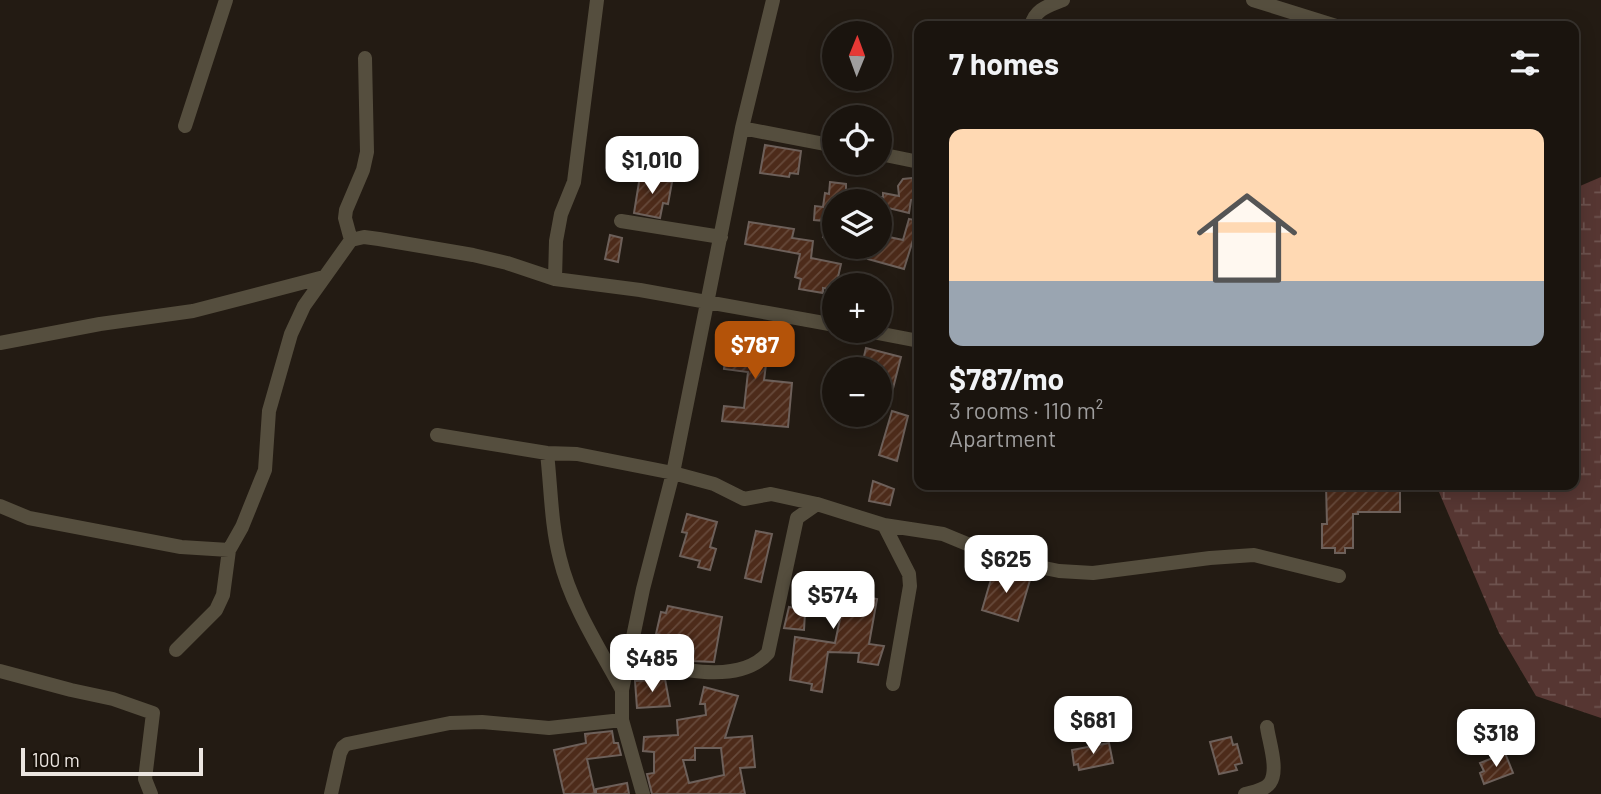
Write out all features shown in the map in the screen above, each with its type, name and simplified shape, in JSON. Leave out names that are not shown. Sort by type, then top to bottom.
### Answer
[{"type":"street","points":[[185,126],[226,0]]},
{"type":"street","points":[[555,279],[556,241],[561,214],[574,182],[597,0]]},
{"type":"street","points":[[643,794],[622,720],[622,690],[643,589],[673,473],[742,128],[773,0]]},
{"type":"street","points":[[1033,21],[1040,9],[1063,0]]},
{"type":"street","points":[[1253,0],[1320,21]]},
{"type":"street","points":[[351,240],[345,218],[346,210],[363,170],[367,152],[365,58]]},
{"type":"street","points":[[742,128],[822,143]]},
{"type":"street","points":[[892,156],[914,161]]},
{"type":"street","points":[[621,221],[721,237]]},
{"type":"street","points":[[176,650],[216,610],[223,595],[229,550],[242,527],[265,470],[269,411],[291,334],[300,312],[351,240],[364,237],[473,255],[555,279],[822,323]]},
{"type":"street","points":[[0,356],[0,344],[100,324],[193,311],[324,277]]},
{"type":"street","points":[[892,336],[914,340]]},
{"type":"street","points":[[436,435],[547,453],[577,454],[673,473],[713,484],[744,499],[771,494],[817,504],[884,526],[943,534],[1006,560],[1059,571],[1093,573],[1254,555],[1339,576]]},
{"type":"street","points":[[547,453],[556,541],[563,572],[622,690]]},
{"type":"street","points":[[629,659],[701,672],[727,672],[761,661],[768,653],[797,518],[817,504]]},
{"type":"street","points":[[0,506],[29,518],[181,547],[229,550]]},
{"type":"street","points":[[884,526],[909,574],[910,586],[893,684]]},
{"type":"street","points":[[0,671],[113,699],[153,713],[145,779],[150,794]]},
{"type":"street","points":[[331,794],[340,753],[342,747],[347,744],[450,723],[482,722],[549,728],[622,720]]},
{"type":"street","points":[[1245,794],[1271,782],[1274,770],[1267,727]]},
{"type":"green space","points":[[1601,177],[1601,718],[1536,696],[1499,633],[1438,490],[1579,490],[1579,186]]},
{"type":"building","points":[[765,145],[801,151],[798,174],[790,173],[789,177],[760,173]]},
{"type":"building","points":[[640,176],[672,182],[668,204],[663,203],[660,218],[634,213]]},
{"type":"building","points":[[903,179],[914,180],[914,199],[911,200],[909,213],[892,209],[892,195],[899,196],[898,186]]},
{"type":"building","points":[[830,182],[846,184],[846,189],[829,189]]},
{"type":"building","points":[[815,206],[822,207],[822,221],[814,220]]},
{"type":"building","points":[[909,219],[914,220],[914,240],[904,269],[868,259],[892,259],[892,238],[903,240]]},
{"type":"building","points":[[749,222],[794,229],[792,238],[813,241],[811,258],[841,264],[839,273],[822,273],[822,293],[799,289],[801,279],[795,277],[800,254],[745,244]]},
{"type":"building","points":[[610,235],[622,238],[618,262],[605,259]]},
{"type":"building","points":[[729,329],[770,334],[764,380],[792,383],[788,427],[722,421],[724,406],[744,408],[748,372],[724,369],[725,359],[719,358],[721,338],[727,339]]},
{"type":"building","points":[[866,348],[901,357],[892,392],[892,357],[864,357]]},
{"type":"building","points":[[892,411],[908,416],[897,461],[879,455],[887,427],[892,427]]},
{"type":"building","points":[[873,481],[894,489],[890,505],[869,501]]},
{"type":"building","points":[[1326,490],[1400,490],[1400,512],[1353,514],[1353,548],[1345,548],[1345,553],[1335,553],[1335,548],[1322,548],[1322,524],[1327,524]]},
{"type":"building","points":[[687,514],[717,522],[710,547],[716,549],[710,570],[698,567],[700,561],[680,556],[687,533],[682,532]]},
{"type":"building","points":[[756,531],[772,534],[761,582],[745,578]]},
{"type":"building","points":[[994,569],[1030,580],[1018,621],[982,610]]},
{"type":"building","points":[[811,582],[872,591],[871,598],[877,599],[869,644],[884,646],[878,665],[858,662],[859,653],[828,652],[822,692],[811,690],[812,684],[790,680],[795,637],[835,643],[840,619],[805,613],[804,630],[784,628],[789,607],[806,610]]},
{"type":"building","points":[[668,606],[722,617],[714,662],[692,661],[694,651],[660,644],[662,635],[656,634],[661,612],[666,613]]},
{"type":"building","points":[[665,679],[670,706],[637,708],[635,681]]},
{"type":"building","points":[[704,687],[738,696],[725,738],[752,736],[755,767],[740,768],[745,794],[652,794],[647,774],[654,773],[654,752],[643,751],[644,737],[678,735],[677,720],[706,715],[705,704],[700,704]],"holes":[[[695,748],[721,748],[724,775],[689,783],[683,760],[695,760]]]},
{"type":"building","points":[[612,731],[614,743],[618,743],[621,755],[587,759],[595,794],[564,794],[554,750],[586,743],[585,734]]},
{"type":"building","points":[[1231,737],[1233,745],[1237,744],[1242,763],[1235,765],[1237,770],[1219,774],[1210,742]]},
{"type":"building","points":[[1109,743],[1113,763],[1079,770],[1078,764],[1074,765],[1072,750]]},
{"type":"building","points":[[1505,753],[1513,773],[1484,784],[1480,773],[1484,771],[1480,763]]},
{"type":"building","points":[[627,783],[629,794],[596,794],[596,789]]}]
